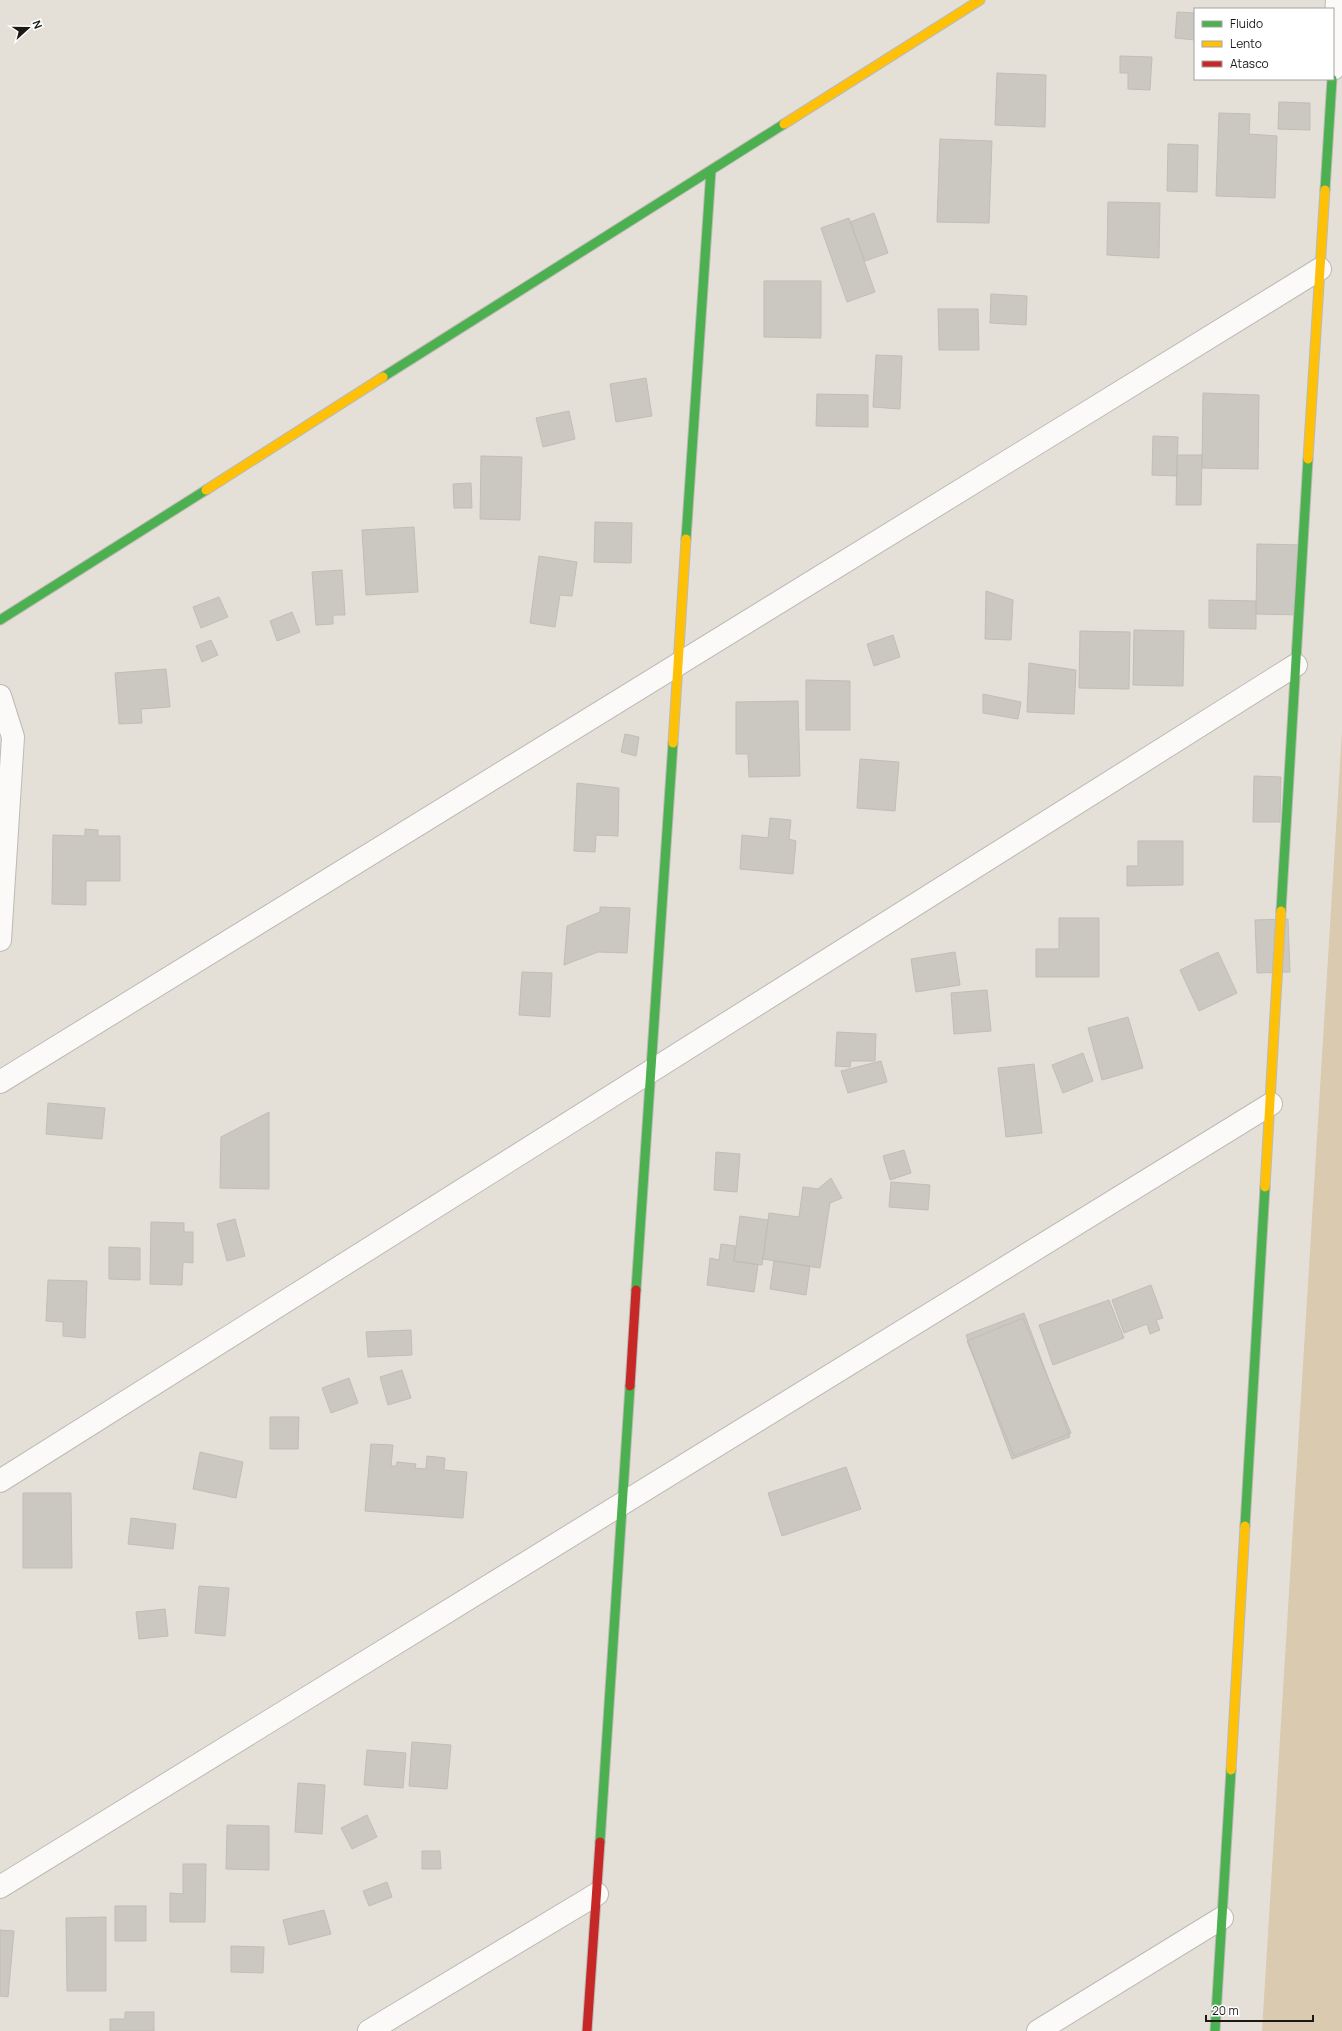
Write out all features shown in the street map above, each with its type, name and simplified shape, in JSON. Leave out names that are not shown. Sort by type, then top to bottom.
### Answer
[{"type":"street","points":[[0,620],[980,0]]},
{"type":"street","points":[[1334,52],[1337,0]]},
{"type":"street","points":[[1215,2031],[1332,80]]},
{"type":"street","points":[[588,2031],[711,170]]},
{"type":"street","points":[[0,1082],[1320,269]]},
{"type":"street","points":[[0,1481],[1296,665]]},
{"type":"street","points":[[0,696],[13,738],[0,933]]},
{"type":"street","points":[[0,1887],[1271,1104]]},
{"type":"street","points":[[368,2031],[597,1894]]},
{"type":"street","points":[[1038,2031],[1222,1918]]},
{"type":"shaded area","points":[[1342,731],[1342,2031],[1262,2031]]},
{"type":"building","points":[[1177,12],[1194,13],[1194,40],[1175,38]]},
{"type":"building","points":[[1120,56],[1152,57],[1150,90],[1128,89],[1128,73],[1120,73]]},
{"type":"building","points":[[997,73],[1046,75],[1045,127],[995,125]]},
{"type":"building","points":[[1279,102],[1310,103],[1310,130],[1278,129]]},
{"type":"building","points":[[1219,113],[1250,114],[1249,134],[1277,136],[1275,198],[1216,196]]},
{"type":"building","points":[[940,139],[992,141],[989,223],[937,222]]},
{"type":"building","points":[[1168,144],[1198,145],[1197,192],[1167,191]]},
{"type":"building","points":[[1108,202],[1160,203],[1159,258],[1107,255]]},
{"type":"building","points":[[874,213],[888,253],[865,261],[850,222]]},
{"type":"building","points":[[849,218],[875,292],[847,302],[821,228]]},
{"type":"building","points":[[764,281],[821,281],[821,338],[764,337]]},
{"type":"building","points":[[991,294],[1027,296],[1026,325],[990,323]]},
{"type":"building","points":[[938,309],[978,309],[979,350],[939,350]]},
{"type":"building","points":[[876,355],[902,356],[900,409],[873,407]]},
{"type":"building","points":[[646,378],[652,416],[616,422],[610,384]]},
{"type":"building","points":[[1203,393],[1259,395],[1258,469],[1202,468]]},
{"type":"building","points":[[817,394],[868,395],[868,427],[816,426]]},
{"type":"building","points":[[569,411],[575,439],[543,447],[536,418]]},
{"type":"building","points":[[1153,436],[1178,437],[1177,476],[1152,475]]},
{"type":"building","points":[[1177,455],[1202,455],[1201,505],[1176,505]]},
{"type":"building","points":[[481,456],[522,457],[520,520],[480,519]]},
{"type":"building","points":[[471,483],[472,508],[454,508],[453,484]]},
{"type":"building","points":[[595,522],[632,523],[631,563],[594,562]]},
{"type":"building","points":[[414,527],[418,592],[366,595],[362,530]]},
{"type":"building","points":[[1257,544],[1302,545],[1301,615],[1256,614]]},
{"type":"building","points":[[539,556],[577,562],[572,596],[560,595],[555,627],[530,623]]},
{"type":"building","points":[[342,570],[345,615],[333,615],[333,624],[316,625],[312,572]]},
{"type":"building","points":[[986,591],[1013,600],[1011,640],[985,639]]},
{"type":"building","points":[[219,597],[228,617],[201,628],[193,607]]},
{"type":"building","points":[[1209,600],[1256,601],[1256,629],[1209,628]]},
{"type":"building","points":[[292,612],[300,632],[277,641],[270,621]]},
{"type":"building","points":[[1134,630],[1184,631],[1183,686],[1133,685]]},
{"type":"building","points":[[1080,631],[1130,632],[1129,689],[1079,688]]},
{"type":"building","points":[[893,635],[900,657],[874,666],[867,644]]},
{"type":"building","points":[[211,640],[218,655],[202,662],[196,646]]},
{"type":"building","points":[[1029,663],[1076,670],[1074,714],[1027,712]]},
{"type":"building","points":[[166,669],[170,707],[141,709],[142,723],[119,724],[115,673]]},
{"type":"building","points":[[806,680],[850,681],[850,730],[806,730]]},
{"type":"building","points":[[983,694],[1021,702],[1018,719],[983,713]]},
{"type":"building","points":[[798,701],[800,776],[749,777],[748,754],[736,754],[736,702]]},
{"type":"building","points":[[625,734],[639,737],[636,756],[621,752]]},
{"type":"building","points":[[860,759],[899,762],[895,811],[857,808]]},
{"type":"building","points":[[1254,776],[1281,777],[1280,822],[1253,822]]},
{"type":"building","points":[[577,783],[619,788],[618,836],[596,835],[595,852],[574,851]]},
{"type":"building","points":[[770,818],[791,820],[789,839],[796,841],[793,874],[740,869],[742,835],[768,838]]},
{"type":"building","points":[[85,829],[98,830],[98,836],[120,836],[120,881],[86,881],[86,905],[52,904],[53,835],[85,836]]},
{"type":"building","points":[[1138,841],[1183,841],[1183,885],[1127,886],[1127,866],[1138,866]]},
{"type":"building","points":[[600,907],[630,908],[627,953],[598,952],[564,965],[567,926],[600,912]]},
{"type":"building","points":[[1059,918],[1099,918],[1099,977],[1036,977],[1036,949],[1059,949]]},
{"type":"building","points":[[1288,919],[1290,972],[1257,973],[1255,920]]},
{"type":"building","points":[[955,952],[960,985],[916,992],[911,959]]},
{"type":"building","points":[[1218,952],[1237,993],[1199,1011],[1180,970]]},
{"type":"building","points":[[522,972],[552,973],[550,1017],[519,1015]]},
{"type":"building","points":[[987,990],[991,1031],[954,1034],[951,993]]},
{"type":"building","points":[[1128,1017],[1143,1068],[1102,1080],[1088,1028]]},
{"type":"building","points":[[837,1032],[876,1034],[875,1061],[851,1061],[850,1067],[835,1066]]},
{"type":"building","points":[[1083,1053],[1093,1081],[1063,1093],[1052,1065]]},
{"type":"building","points":[[881,1061],[887,1082],[848,1093],[841,1071]]},
{"type":"building","points":[[1034,1064],[1042,1133],[1006,1137],[998,1068]]},
{"type":"building","points":[[48,1103],[105,1108],[102,1139],[46,1134]]},
{"type":"building","points":[[269,1112],[269,1189],[220,1188],[221,1137]]},
{"type":"building","points":[[904,1150],[911,1173],[890,1180],[883,1156]]},
{"type":"building","points":[[716,1152],[740,1154],[737,1192],[714,1190]]},
{"type":"building","points":[[831,1178],[842,1198],[830,1203],[820,1268],[763,1259],[769,1213],[799,1217],[803,1187],[818,1189]]},
{"type":"building","points":[[891,1182],[930,1185],[928,1210],[889,1207]]},
{"type":"building","points":[[740,1216],[768,1220],[762,1265],[734,1261]]},
{"type":"building","points":[[235,1219],[245,1256],[227,1261],[217,1224]]},
{"type":"building","points":[[151,1222],[184,1223],[184,1232],[193,1232],[193,1263],[183,1262],[182,1285],[150,1284]]},
{"type":"building","points":[[721,1244],[735,1246],[734,1261],[758,1265],[754,1292],[707,1285],[710,1258],[719,1260]]},
{"type":"building","points":[[109,1247],[140,1248],[140,1280],[109,1279]]},
{"type":"building","points":[[774,1261],[810,1266],[806,1295],[770,1289]]},
{"type":"building","points":[[48,1280],[87,1281],[85,1338],[63,1336],[63,1322],[46,1321]]},
{"type":"building","points":[[1151,1285],[1163,1318],[1156,1320],[1160,1330],[1150,1334],[1147,1324],[1124,1333],[1112,1300]]},
{"type":"building","points":[[1109,1300],[1124,1338],[1053,1365],[1039,1325]]},
{"type":"building","points":[[1024,1313],[1070,1437],[1012,1459],[966,1335]]},
{"type":"building","points":[[1023,1318],[1071,1433],[1014,1456],[967,1341]]},
{"type":"building","points":[[411,1330],[412,1355],[368,1357],[366,1332]]},
{"type":"building","points":[[402,1370],[411,1398],[388,1405],[380,1377]]},
{"type":"building","points":[[349,1378],[358,1403],[331,1413],[322,1388]]},
{"type":"building","points":[[270,1417],[299,1417],[298,1449],[270,1449]]},
{"type":"building","points":[[371,1444],[393,1445],[391,1466],[396,1466],[397,1462],[416,1464],[415,1468],[426,1469],[427,1456],[445,1458],[444,1470],[467,1472],[463,1518],[365,1511]]},
{"type":"building","points":[[200,1452],[243,1462],[236,1498],[193,1489]]},
{"type":"building","points":[[846,1467],[861,1509],[782,1536],[768,1493]]},
{"type":"building","points":[[23,1493],[71,1493],[72,1568],[23,1568]]},
{"type":"building","points":[[131,1518],[176,1524],[173,1549],[128,1544]]},
{"type":"building","points":[[199,1586],[229,1588],[225,1636],[195,1633]]},
{"type":"building","points":[[165,1609],[168,1636],[139,1639],[136,1612]]},
{"type":"building","points":[[412,1742],[451,1745],[447,1789],[409,1786]]},
{"type":"building","points":[[367,1750],[406,1753],[403,1788],[364,1785]]},
{"type":"building","points":[[298,1783],[325,1785],[322,1834],[295,1832]]},
{"type":"building","points":[[367,1815],[377,1837],[352,1849],[341,1828]]},
{"type":"building","points":[[227,1825],[269,1826],[269,1870],[226,1869]]},
{"type":"building","points":[[422,1851],[440,1851],[441,1869],[422,1869]]},
{"type":"building","points":[[183,1864],[206,1864],[205,1922],[170,1922],[170,1893],[183,1894]]},
{"type":"building","points":[[387,1882],[392,1897],[369,1906],[363,1891]]},
{"type":"building","points":[[115,1906],[146,1906],[146,1941],[115,1941]]},
{"type":"building","points":[[324,1910],[331,1934],[289,1945],[283,1920]]},
{"type":"building","points":[[106,1917],[106,1991],[67,1991],[66,1918]]},
{"type":"building","points":[[0,1930],[14,1931],[8,1997],[0,1996]]},
{"type":"building","points":[[231,1946],[264,1947],[263,1973],[231,1972]]},
{"type":"building","points":[[125,2012],[154,2012],[154,2031],[110,2031],[110,2019],[125,2019]]},
{"type":"traffic: fast","points":[[1325,190],[1332,80]]},
{"type":"traffic: fast","points":[[383,377],[784,124]]},
{"type":"traffic: fast","points":[[686,539],[711,170]]},
{"type":"traffic: fast","points":[[1281,911],[1308,459]]},
{"type":"traffic: fast","points":[[0,620],[206,490]]},
{"type":"traffic: fast","points":[[636,1290],[673,743]]},
{"type":"traffic: fast","points":[[1245,1526],[1265,1187]]},
{"type":"traffic: fast","points":[[600,1842],[630,1386]]},
{"type":"traffic: fast","points":[[1215,2031],[1231,1770]]},
{"type":"traffic: slow","points":[[784,124],[980,0]]},
{"type":"traffic: slow","points":[[1308,459],[1325,190]]},
{"type":"traffic: slow","points":[[206,490],[383,377]]},
{"type":"traffic: slow","points":[[673,743],[686,539]]},
{"type":"traffic: slow","points":[[1265,1187],[1281,911]]},
{"type":"traffic: slow","points":[[1231,1770],[1245,1526]]},
{"type":"traffic: jam","points":[[630,1386],[636,1290]]},
{"type":"traffic: jam","points":[[587,2031],[600,1842]]}]
